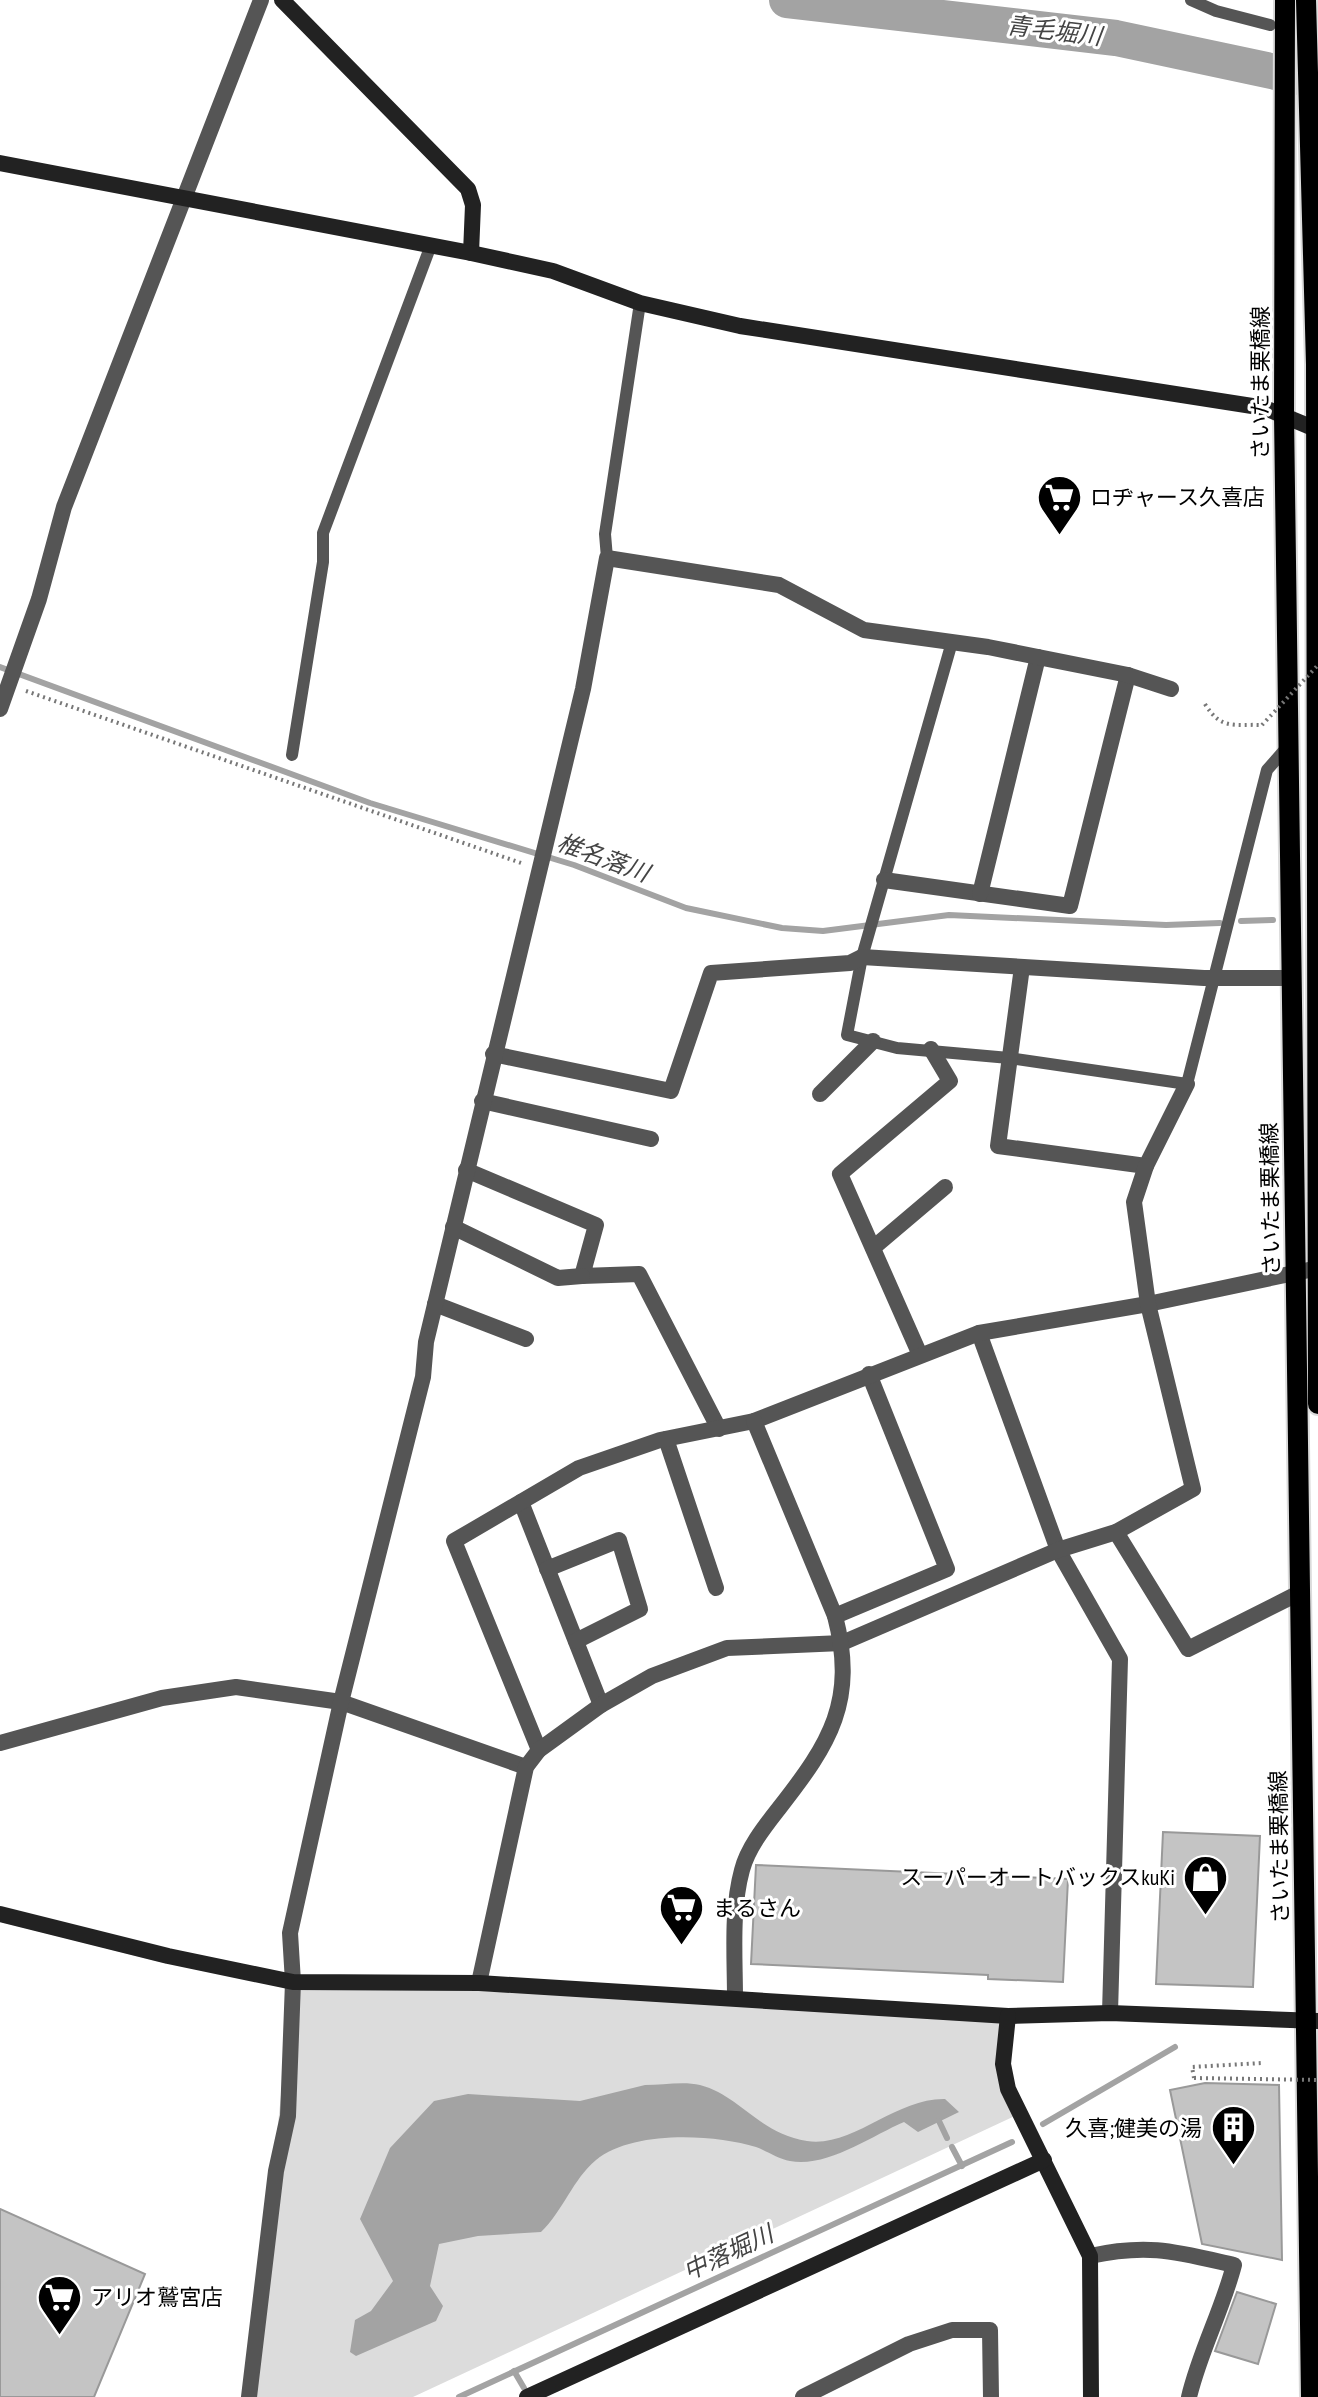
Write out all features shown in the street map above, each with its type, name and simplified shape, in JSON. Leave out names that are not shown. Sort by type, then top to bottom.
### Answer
[{"type":"main road","name":"さいたま栗橋線","points":[[1285,0],[1277,28],[1286,126],[1284,415],[1299,1593],[1312,2021],[1311,2397]]},
{"type":"main road","name":"さいたま栗橋線","points":[[1306,0],[1317,429],[1318,1404]]},
{"type":"street","points":[[0,709],[4,683],[39,599],[64,507],[261,0]]},
{"type":"street","points":[[282,0],[468,189],[473,205],[471,253]]},
{"type":"street","points":[[0,163],[553,271],[640,303],[740,326],[1147,389],[1284,415],[1317,429]]},
{"type":"street","points":[[249,2397],[276,2171],[288,2116],[293,1982],[290,1933],[341,1702],[423,1377],[426,1342],[493,1054],[583,689],[607,558],[625,558],[779,585],[864,630],[1038,657],[1128,675],[1171,689]]},
{"type":"street","points":[[980,894],[1038,657]]},
{"type":"street","points":[[884,880],[1070,906],[1128,675]]},
{"type":"street","points":[[493,1054],[671,1091],[711,973],[850,963],[862,957],[1214,978],[1292,978]]},
{"type":"street","points":[[1022,967],[998,1146],[1146,1166]]},
{"type":"street","points":[[820,1094],[873,1041]]},
{"type":"street","points":[[920,1355],[840,1174],[950,1081],[931,1049]]},
{"type":"street","points":[[479,1983],[526,1767],[539,1750],[601,1705],[652,1676],[727,1648],[842,1643],[1058,1550],[1116,1532],[1193,1489],[1148,1304],[1134,1202],[1146,1166],[1187,1084]]},
{"type":"street","points":[[482,1101],[651,1139]]},
{"type":"street","points":[[466,1170],[596,1225],[582,1276]]},
{"type":"street","points":[[873,1248],[945,1187]]},
{"type":"street","points":[[453,1227],[558,1278],[639,1274],[719,1429]]},
{"type":"street","points":[[539,1750],[454,1541],[579,1468],[666,1439],[754,1421],[979,1333],[1148,1304],[1317,1269]]},
{"type":"street","points":[[435,1304],[526,1339]]},
{"type":"street","points":[[979,1333],[1058,1550],[1120,1659],[1110,2013]]},
{"type":"street","points":[[835,1616],[947,1569],[869,1374]]},
{"type":"street","points":[[735,1998],[736,1907],[742,1868],[761,1833],[820,1756],[835,1722],[841,1688],[842,1643],[835,1616],[754,1421]]},
{"type":"street","points":[[666,1439],[716,1588]]},
{"type":"street","points":[[521,1502],[601,1705]]},
{"type":"street","points":[[1116,1532],[1188,1649],[1299,1593]]},
{"type":"street","points":[[547,1569],[619,1540],[640,1609],[576,1641]]},
{"type":"street","points":[[0,1743],[162,1698],[236,1687],[341,1702],[526,1767]]},
{"type":"street","points":[[0,1914],[154,1953],[293,1982],[479,1983],[1008,2016],[1110,2013],[1312,2021]]},
{"type":"street","points":[[1008,2016],[1003,2064],[1008,2089],[1090,2256],[1091,2397]]},
{"type":"street","points":[[538,2395],[1044,2160]]},
{"type":"street","points":[[1090,2256],[1128,2247],[1159,2248],[1234,2265],[1221,2313],[1200,2352],[1189,2397]]},
{"type":"street","points":[[803,2397],[909,2344],[952,2330],[990,2330],[991,2397]]},
{"type":"lane","points":[[1191,0],[1228,15],[1277,28]]},
{"type":"lane","points":[[292,755],[323,562],[323,533],[431,245]]},
{"type":"lane","points":[[607,558],[605,534],[640,303]]},
{"type":"lane","points":[[952,642],[862,957],[847,1035],[897,1048],[1009,1058],[1187,1084],[1267,770],[1289,745]]},
{"type":"path","points":[[1205,704],[1215,720],[1223,723],[1262,725],[1318,665]]},
{"type":"path","points":[[4,683],[537,869]]},
{"type":"path","points":[[1262,2063],[1192,2067],[1194,2078],[1318,2080]]},
{"type":"shaded area","points":[[293,1982],[1008,2016],[1003,2064],[1019,2114],[413,2397],[249,2397]]},
{"type":"shaded area","points":[[645,2085],[700,2085],[727,2097],[775,2130],[807,2141],[841,2137],[927,2101],[945,2099],[959,2112],[918,2132],[904,2122],[834,2155],[804,2162],[786,2160],[739,2143],[696,2137],[651,2139],[611,2150],[588,2168],[541,2232],[478,2236],[439,2244],[430,2286],[443,2306],[436,2321],[356,2356],[350,2352],[355,2320],[371,2311],[393,2281],[360,2219],[390,2148],[434,2101],[468,2094],[580,2101]]},
{"type":"building","points":[[1163,1832],[1260,1836],[1253,1987],[1156,1984]]},
{"type":"building","points":[[756,1865],[1068,1879],[1063,1982],[988,1979],[988,1975],[751,1964]]},
{"type":"building","name":"久喜;健美の湯","points":[[1205,2083],[1279,2085],[1282,2260],[1202,2244],[1170,2090]]},
{"type":"building","name":"アリオ鷲宮店","points":[[0,2209],[145,2274],[94,2397],[0,2397]]},
{"type":"building","points":[[1237,2292],[1276,2304],[1258,2364],[1215,2351]]},
{"type":"waterway","name":"青毛堀川","points":[[787,0],[1116,38],[1318,81]]},
{"type":"waterway","name":"椎名落川","points":[[0,667],[370,803],[574,865],[686,908],[782,928],[823,931],[949,915],[1166,925],[1220,923]]},
{"type":"waterway","name":"椎名落川","points":[[1241,921],[1273,920]]},
{"type":"waterway","name":"中落堀川","points":[[1043,2124],[1175,2047]]},
{"type":"waterway","points":[[939,2121],[947,2138]]},
{"type":"waterway","name":"中落堀川","points":[[459,2397],[1012,2142]]},
{"type":"waterway","points":[[952,2147],[962,2166]]},
{"type":"waterway","points":[[514,2371],[524,2388]]},
{"type":"place","name":"ロヂャース久喜店","points":[[1059,536]]},
{"type":"place","name":"スーパーオートバックスkuKi","points":[[1206,1916]]},
{"type":"place","name":"まるさん","points":[[682,1947]]},
{"type":"place","name":"久喜;健美の湯","points":[[1233,2167]]},
{"type":"place","name":"アリオ鷲宮店","points":[[60,2336]]}]
